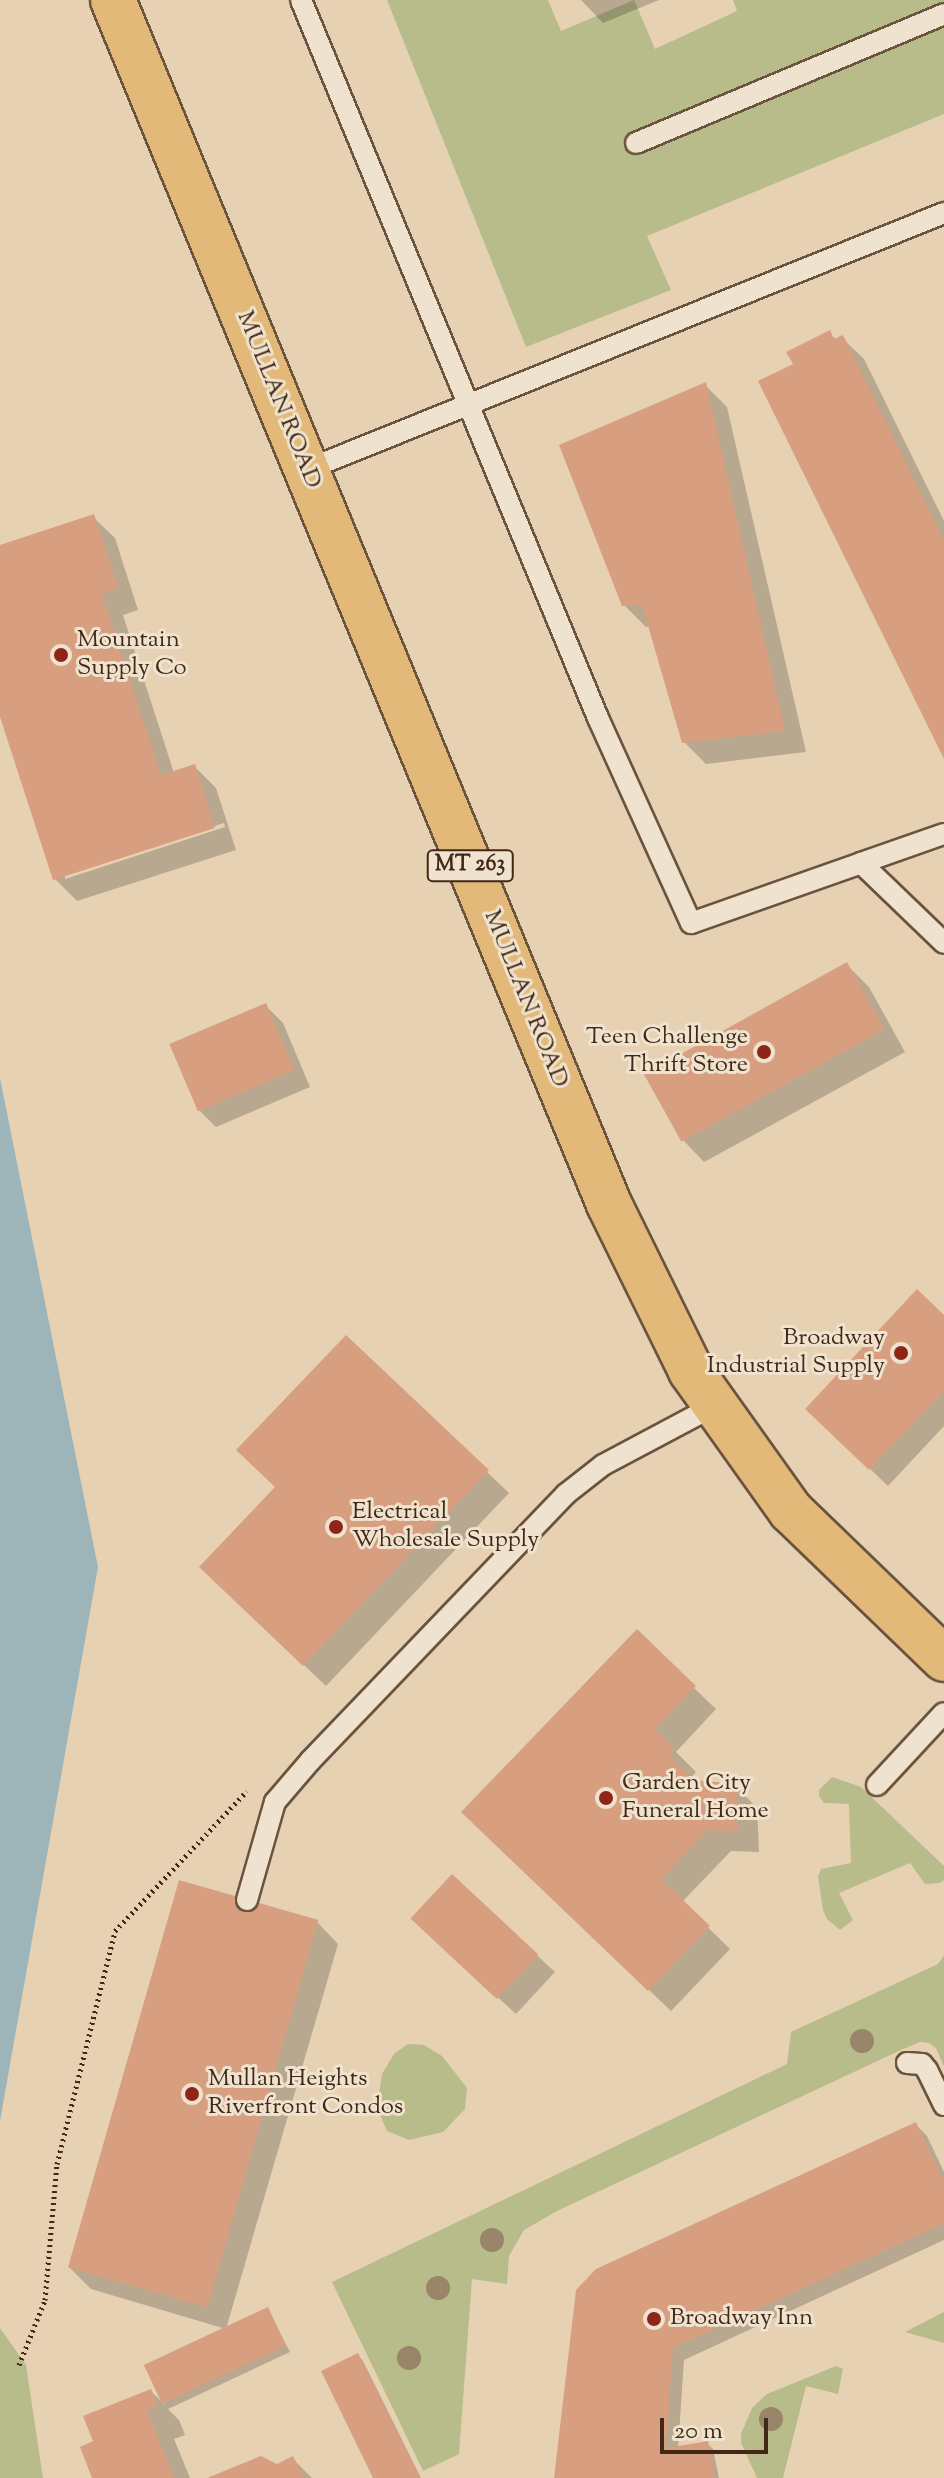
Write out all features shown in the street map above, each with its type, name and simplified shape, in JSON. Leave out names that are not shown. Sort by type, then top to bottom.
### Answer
[{"type":"main road","name":"MULLAN ROAD","points":[[113,0],[609,1204],[691,1371],[791,1511],[944,1659]]},
{"type":"lane","points":[[301,0],[598,718],[691,923],[944,834]]},
{"type":"lane","points":[[636,143],[944,14]]},
{"type":"lane","points":[[306,470],[944,213]]},
{"type":"lane","points":[[861,863],[944,943]]},
{"type":"lane","points":[[247,1900],[275,1802],[311,1760],[566,1494],[603,1465],[714,1406]]},
{"type":"lane","points":[[877,1785],[944,1713]]},
{"type":"lane","points":[[907,2063],[922,2064],[944,2105]]},
{"type":"path","points":[[19,2365],[45,2300],[57,2164],[115,1931],[257,1781]]},
{"type":"green space","points":[[387,0],[548,0],[561,31],[634,0],[655,49],[737,11],[733,0],[944,0],[944,114],[647,236],[671,290],[526,347]]},
{"type":"green space","points":[[832,1777],[861,1787],[944,1866],[944,1880],[940,1883],[925,1884],[910,1863],[839,1893],[853,1920],[840,1930],[827,1919],[823,1910],[818,1876],[821,1869],[851,1863],[849,1804],[824,1803],[819,1796],[819,1790]]},
{"type":"green space","points":[[944,1955],[944,2067],[936,2048],[929,2043],[920,2042],[901,2050],[557,2211],[524,2230],[509,2256],[507,2284],[472,2279],[459,2454],[423,2471],[332,2282],[787,2064],[791,2032],[938,1964]]},
{"type":"green space","points":[[408,2044],[424,2045],[442,2056],[467,2088],[465,2109],[443,2132],[409,2140],[387,2131],[377,2108],[382,2074],[394,2054]]},
{"type":"green space","points":[[944,2312],[944,2343],[905,2332]]},
{"type":"green space","points":[[0,2328],[26,2365],[43,2478],[0,2478]]},
{"type":"green space","points":[[836,2366],[843,2369],[838,2394],[806,2386],[783,2478],[757,2478],[741,2443],[741,2434],[752,2408],[767,2394]]},
{"type":"water","points":[[0,1078],[98,1567],[0,2121]]},
{"type":"building","points":[[830,330],[834,339],[843,335],[944,540],[944,759],[758,381],[793,364],[786,352]]},
{"type":"building","points":[[706,382],[785,731],[682,743],[642,605],[622,606],[559,445]]},
{"type":"building","name":"Mountain Supply Co","points":[[94,514],[118,588],[102,594],[161,775],[195,764],[215,828],[53,880],[0,717],[0,545]]},
{"type":"building","name":"Teen Challenge Thrift Store","points":[[847,962],[884,1029],[681,1142],[644,1074]]},
{"type":"building","points":[[266,1003],[295,1070],[198,1111],[169,1044]]},
{"type":"building","name":"Broadway Industrial Supply","points":[[917,1289],[944,1315],[944,1391],[869,1470],[805,1409]]},
{"type":"building","name":"Electrical Wholesale Supply","points":[[346,1335],[489,1470],[303,1666],[199,1567],[275,1487],[236,1450]]},
{"type":"building","name":"Garden City Funeral Home","points":[[637,1629],[696,1686],[655,1729],[675,1749],[669,1756],[694,1780],[736,1784],[738,1831],[708,1830],[661,1879],[710,1926],[648,1991],[461,1812]]},
{"type":"building","points":[[452,1874],[538,1954],[497,1999],[410,1919]]},
{"type":"building","name":"Mullan Heights Riverfront Condos","points":[[179,1880],[318,1920],[207,2307],[68,2267]]},
{"type":"building","name":"Broadway Inn","points":[[916,2122],[944,2182],[944,2223],[673,2348],[666,2448],[708,2441],[715,2478],[554,2478],[576,2290],[596,2269]]},
{"type":"building","points":[[268,2307],[286,2346],[162,2404],[144,2365]]},
{"type":"building","points":[[358,2353],[420,2478],[373,2478],[321,2371]]},
{"type":"building","points":[[151,2389],[158,2407],[147,2410],[174,2478],[92,2478],[80,2447],[93,2441],[83,2416]]},
{"type":"building","points":[[261,2456],[277,2464],[293,2456],[304,2478],[207,2478]]},
{"type":"place","name":"Mountain Supply Co","points":[[61,655]]},
{"type":"place","name":"Teen Challenge Thrift Store","points":[[764,1052]]},
{"type":"place","name":"Broadway Industrial Supply","points":[[901,1353]]},
{"type":"place","name":"Electrical Wholesale Supply","points":[[336,1527]]},
{"type":"place","name":"Garden City Funeral Home","points":[[606,1798]]},
{"type":"place","name":"Mullan Heights Riverfront Condos","points":[[192,2094]]},
{"type":"place","name":"Broadway Inn","points":[[654,2319]]}]
